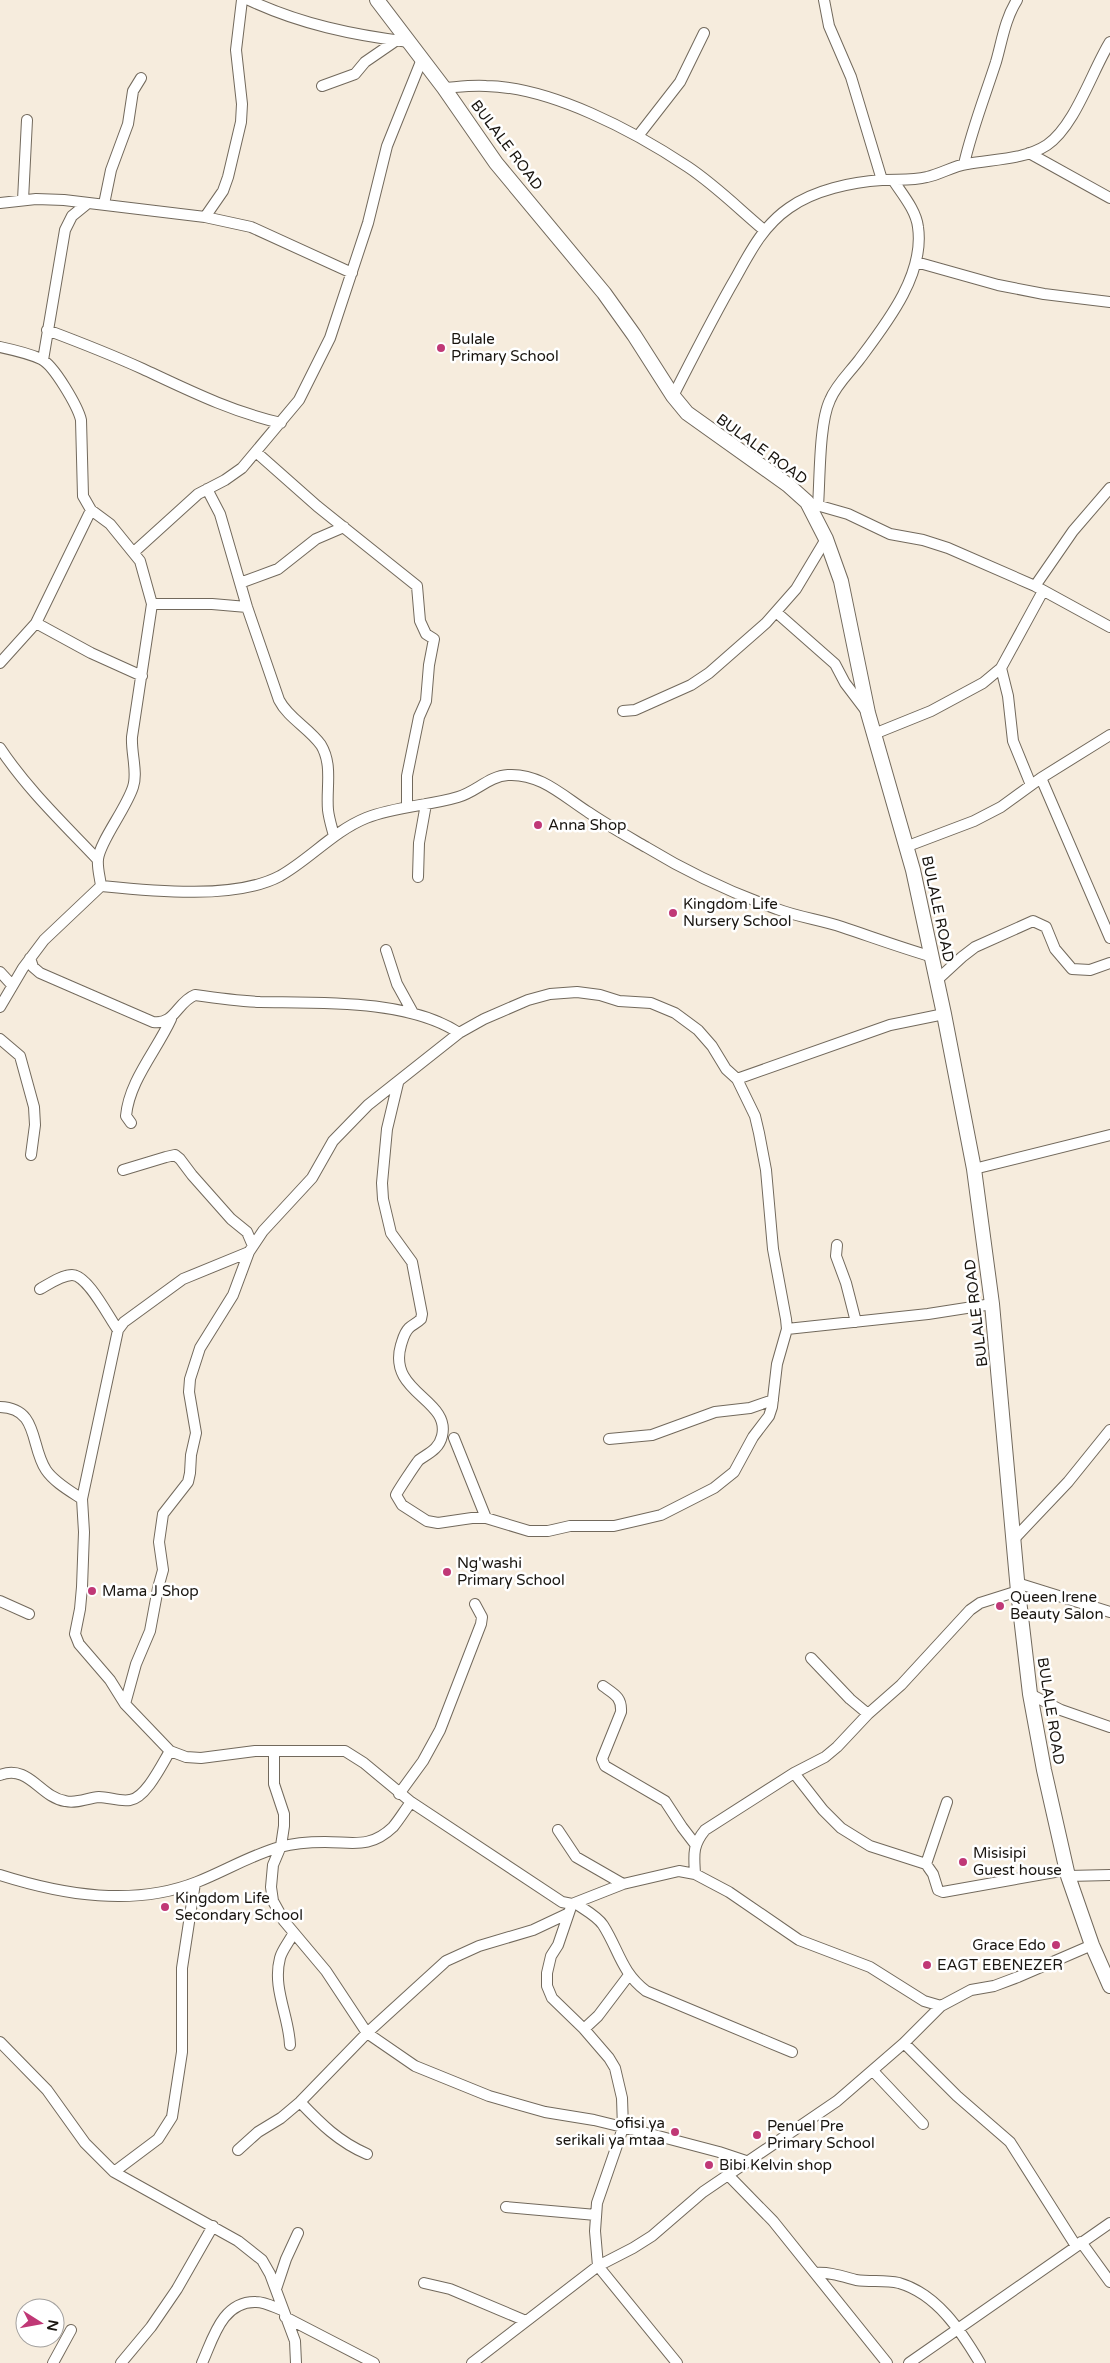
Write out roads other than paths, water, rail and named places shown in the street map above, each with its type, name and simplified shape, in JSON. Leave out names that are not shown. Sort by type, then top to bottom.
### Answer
[{"type":"street","points":[[205,217],[222,191],[228,177],[241,122],[242,104],[236,50],[242,0]]},
{"type":"street","points":[[249,0],[286,16],[331,29],[362,36],[403,41]]},
{"type":"street","name":"BULALE ROAD","points":[[377,0],[403,41],[422,59],[496,163],[604,293],[634,335],[673,396],[687,413],[812,504],[826,539],[841,581],[868,713],[908,846],[944,1014],[974,1169],[992,1304],[1018,1587],[1030,1694],[1044,1770],[1067,1873],[1092,1945],[1110,1986]]},
{"type":"street","points":[[824,0],[829,26],[854,86],[882,180]]},
{"type":"street","points":[[964,164],[970,137],[1005,27],[1017,0]]},
{"type":"street","points":[[638,136],[680,82],[704,33]]},
{"type":"street","points":[[322,86],[354,74],[365,62],[403,41]]},
{"type":"street","points":[[673,396],[713,317],[764,230],[788,208],[804,198],[850,185],[882,180],[928,177],[964,164],[1028,153],[1047,144],[1059,133],[1075,111],[1110,42]]},
{"type":"street","points":[[134,552],[188,502],[242,468],[299,400],[330,338],[368,223],[387,146],[422,59]]},
{"type":"street","points":[[104,204],[111,170],[128,124],[133,90],[141,78]]},
{"type":"street","points":[[444,88],[487,86],[528,91],[578,108],[638,136],[689,168],[764,230]]},
{"type":"street","points":[[23,200],[27,120]]},
{"type":"street","points":[[1028,153],[1110,198]]},
{"type":"street","points":[[893,180],[913,211],[918,227],[916,262],[893,315],[838,386],[828,402],[812,504],[848,514],[890,534],[923,540],[948,548],[1039,589],[1110,627]]},
{"type":"street","points":[[0,203],[36,199],[104,204],[205,217],[251,227],[352,273]]},
{"type":"street","points":[[43,360],[65,230],[72,216],[88,203]]},
{"type":"street","points":[[916,262],[998,285],[1044,294],[1110,302]]},
{"type":"street","points":[[47,330],[141,369],[200,397],[255,418],[281,423]]},
{"type":"street","points":[[0,347],[43,360],[62,382],[78,408],[81,420],[83,496],[90,510],[110,524],[134,552],[146,579],[152,604],[131,751],[134,784],[124,810],[100,851],[98,860],[101,886]]},
{"type":"street","points":[[256,452],[344,527],[414,582],[418,591],[420,621],[426,634],[434,639],[429,665],[426,701],[419,717],[407,776],[407,806]]},
{"type":"street","points":[[874,734],[931,711],[983,683],[1001,668],[1039,589],[1072,531],[1110,488]]},
{"type":"street","points":[[207,489],[220,514],[278,700],[283,708],[320,744],[325,754],[328,764],[328,811],[334,836]]},
{"type":"street","points":[[0,663],[36,623],[90,510]]},
{"type":"street","points":[[240,583],[278,569],[316,540],[344,527]]},
{"type":"street","points":[[623,711],[635,710],[691,685],[709,673],[776,612],[796,589],[826,539]]},
{"type":"street","points":[[152,604],[212,604],[248,607]]},
{"type":"street","points":[[776,612],[830,659],[856,699],[868,713]]},
{"type":"street","points":[[36,623],[91,653],[142,676]]},
{"type":"street","points":[[1001,668],[1008,696],[1013,741],[1031,785]]},
{"type":"street","points":[[908,846],[974,821],[1001,807],[1041,778],[1110,734]]},
{"type":"street","points":[[0,748],[28,785],[98,860]]},
{"type":"street","points":[[101,886],[141,891],[233,889],[250,886],[279,876],[334,836],[363,819],[407,806],[459,797],[500,776],[520,776],[554,788],[588,812],[666,859],[728,890],[779,910],[840,927],[895,947],[932,957]]},
{"type":"street","points":[[1041,778],[1110,938]]},
{"type":"street","points":[[418,877],[419,843],[426,804]]},
{"type":"street","points":[[0,1007],[12,985],[44,940],[101,886]]},
{"type":"street","points":[[937,980],[975,948],[1033,921],[1046,927],[1055,949],[1072,969],[1090,970],[1110,963]]},
{"type":"street","points":[[386,950],[397,984],[413,1014]]},
{"type":"street","points":[[30,958],[33,967],[40,973],[120,1008],[153,1022],[164,1022],[171,1019]]},
{"type":"street","points":[[0,972],[12,985]]},
{"type":"street","points":[[125,1704],[134,1670],[150,1631],[163,1570],[159,1542],[163,1514],[188,1482],[190,1473],[191,1455],[196,1433],[189,1392],[190,1379],[200,1348],[233,1296],[251,1249],[261,1234],[312,1178],[333,1141],[368,1105],[459,1033],[491,1016],[528,1000],[550,994],[577,992],[600,995],[619,1001],[651,1003],[675,1013],[698,1030],[712,1046],[726,1069],[737,1078],[754,1116],[766,1170],[773,1249],[787,1330],[777,1364],[773,1400],[769,1416],[753,1437],[734,1472],[714,1488],[661,1515],[614,1526],[570,1526],[529,1531],[486,1518],[438,1523],[427,1521],[402,1505],[396,1495],[398,1489],[418,1461],[432,1452],[439,1444],[443,1428],[440,1417],[404,1379],[398,1362],[404,1334],[409,1327],[421,1320],[422,1314],[412,1262],[391,1233],[383,1199],[382,1183],[388,1129],[398,1083]]},
{"type":"street","points":[[131,1123],[126,1116],[129,1101],[153,1051],[181,1004],[195,996],[245,1001],[393,1009],[446,1024],[459,1033]]},
{"type":"street","points":[[737,1078],[890,1025],[944,1014]]},
{"type":"street","points":[[0,1039],[20,1056],[34,1107],[35,1125],[31,1155]]},
{"type":"street","points":[[974,1169],[1002,1164],[1110,1135]]},
{"type":"street","points":[[123,1170],[149,1161],[175,1156],[180,1159],[230,1219],[247,1232],[261,1234]]},
{"type":"street","points":[[247,1232],[251,1249]]},
{"type":"street","points":[[837,1245],[836,1256],[856,1322]]},
{"type":"street","points":[[251,1249],[175,1284],[130,1316],[118,1330],[82,1499],[84,1532],[82,1587],[80,1609],[74,1634],[79,1644],[110,1680],[125,1704],[170,1751],[201,1758],[256,1751],[345,1751],[364,1763],[399,1794],[525,1879],[562,1902],[573,1904],[603,1924],[619,1960],[629,1975],[646,1991],[792,2052]]},
{"type":"street","points":[[40,1289],[53,1281],[72,1275],[79,1277],[90,1287],[118,1330]]},
{"type":"street","points":[[787,1330],[992,1304]]},
{"type":"street","points":[[609,1439],[652,1435],[715,1412],[750,1408],[773,1400]]},
{"type":"street","points":[[0,1408],[9,1408],[21,1412],[30,1425],[47,1471],[63,1486],[82,1499]]},
{"type":"street","points":[[1014,1539],[1068,1482],[1110,1430]]},
{"type":"street","points":[[454,1438],[486,1518]]},
{"type":"street","points":[[695,1874],[695,1844],[705,1830],[794,1773],[825,1757],[856,1730],[868,1714],[901,1685],[970,1610],[980,1603],[1018,1587],[1110,1612]]},
{"type":"street","points":[[0,1600],[29,1614]]},
{"type":"street","points":[[399,1794],[423,1761],[440,1730],[481,1624],[482,1617],[475,1604]]},
{"type":"street","points":[[811,1658],[850,1699],[868,1714]]},
{"type":"street","points":[[602,1686],[619,1698],[622,1703],[621,1712],[602,1759],[605,1766],[665,1801],[695,1844]]},
{"type":"street","points":[[1030,1694],[1061,1710],[1110,1727]]},
{"type":"street","points":[[0,1775],[21,1774],[28,1777],[57,1799],[66,1802],[98,1797],[128,1801],[136,1799],[143,1793],[170,1751]]},
{"type":"street","points":[[274,1751],[274,1784],[284,1814],[281,1846],[274,1865],[271,1887],[278,1912],[326,1971],[367,2033],[415,2066],[489,2096],[545,2112],[594,2120],[719,2152],[746,2161]]},
{"type":"street","points":[[794,1773],[823,1810],[841,1828],[870,1846],[926,1864],[933,1874],[938,1890],[942,1892],[1067,1873],[1110,1875]]},
{"type":"street","points":[[0,1875],[61,1890],[130,1898],[160,1894],[195,1883],[281,1846],[307,1843],[356,1844],[369,1842],[394,1826],[411,1802]]},
{"type":"street","points":[[926,1864],[947,1802]]},
{"type":"street","points":[[558,1830],[576,1857],[623,1884]]},
{"type":"street","points":[[677,2363],[598,2266],[596,2215],[601,2188],[623,2128],[622,2098],[615,2068],[584,2029],[552,1998],[547,1986],[549,1965],[563,1931],[567,1914],[573,1904],[623,1884],[679,1871],[695,1874],[729,1892],[799,1940],[870,1967],[924,2001],[941,2006]]},
{"type":"street","points":[[114,2172],[158,2138],[172,2117],[182,2052],[182,1968],[195,1883]]},
{"type":"street","points":[[238,2150],[258,2132],[281,2118],[300,2102],[367,2033],[446,1961],[479,1946],[533,1930],[567,1914]]},
{"type":"street","points":[[290,2045],[280,2000],[279,1969],[280,1958],[294,1934]]},
{"type":"street","points":[[477,2362],[526,2321],[598,2266],[652,2236],[703,2192],[836,2101],[874,2071],[941,2006],[971,1990],[994,1986],[1092,1945]]},
{"type":"street","points":[[584,2029],[598,2016],[629,1975]]},
{"type":"street","points":[[0,2042],[47,2090],[85,2143],[114,2172],[213,2226],[238,2241],[262,2260],[276,2289],[295,2341],[296,2363]]},
{"type":"street","points":[[904,2043],[957,2096],[1010,2142],[1079,2244],[1110,2282]]},
{"type":"street","points":[[874,2071],[923,2124]]},
{"type":"street","points":[[300,2102],[335,2138],[367,2154]]},
{"type":"street","points":[[728,2175],[773,2221],[887,2363]]},
{"type":"street","points":[[506,2207],[596,2215]]},
{"type":"street","points":[[909,2363],[1110,2223]]},
{"type":"street","points":[[121,2363],[151,2327],[178,2289],[213,2226]]},
{"type":"street","points":[[276,2289],[286,2259],[298,2233]]},
{"type":"street","points":[[815,2273],[827,2272],[856,2280],[888,2281],[911,2288],[930,2300],[959,2328],[980,2363]]},
{"type":"street","points":[[424,2283],[450,2289],[526,2321]]},
{"type":"street","points":[[202,2363],[214,2331],[224,2317],[234,2309],[255,2302],[284,2314],[374,2363]]},
{"type":"street","points":[[53,2363],[71,2330]]},
{"type":"place","name":"Bulale Primary School","points":[[441,348]]},
{"type":"place","name":"Anna Shop","points":[[538,825]]},
{"type":"place","name":"Kingdom Life Nursery School","points":[[673,913]]},
{"type":"place","name":"Ng'washi Primary School","points":[[447,1572]]},
{"type":"place","name":"Mama J Shop","points":[[92,1591]]},
{"type":"place","name":"Queen Irene Beauty Salon","points":[[1000,1606]]},
{"type":"place","name":"Misisipi Guest house","points":[[963,1862]]},
{"type":"place","name":"Kingdom Life Secondary School","points":[[165,1907]]},
{"type":"place","name":"Grace Edo","points":[[1056,1945]]},
{"type":"place","name":"EAGT EBENEZER","points":[[927,1965]]},
{"type":"place","name":"ofisi ya serikali ya mtaa","points":[[675,2132]]},
{"type":"place","name":"Penuel Pre Primary School","points":[[757,2135]]},
{"type":"place","name":"Bibi Kelvin shop","points":[[709,2165]]}]
